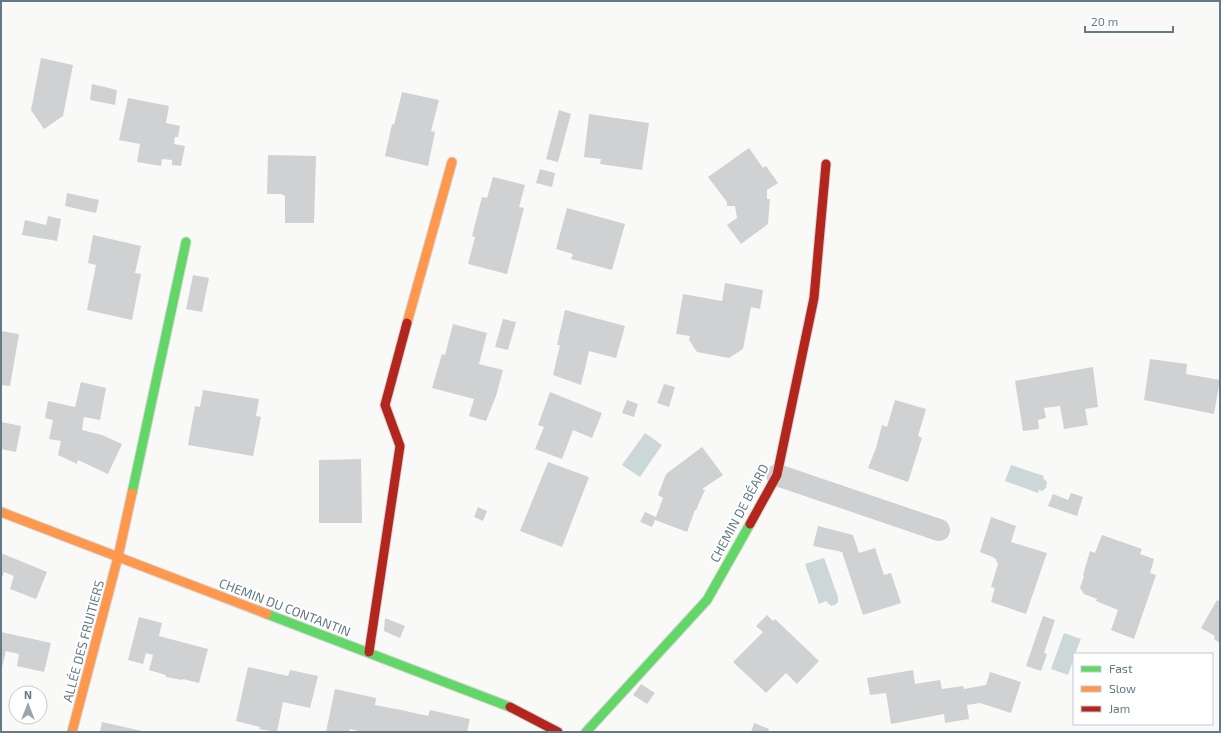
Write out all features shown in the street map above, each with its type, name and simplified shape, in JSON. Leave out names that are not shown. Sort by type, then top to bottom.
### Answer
[{"type":"street","points":[[369,652],[400,446],[385,405],[452,162]]},
{"type":"street","name":"CHEMIN DE BÉARD","points":[[586,732],[707,600],[777,475],[814,298],[826,164]]},
{"type":"street","name":"ALLÉE DES FRUITIERS","points":[[72,732],[118,557],[186,242]]},
{"type":"street","points":[[777,475],[938,530]]},
{"type":"street","name":"CHEMIN DU CONTANTIN","points":[[1,512],[504,704],[558,732]]},
{"type":"shaded area","points":[[645,433],[662,445],[640,477],[622,465]]},
{"type":"shaded area","points":[[1011,465],[1044,476],[1043,478],[1047,482],[1046,488],[1042,491],[1039,490],[1038,493],[1005,481]]},
{"type":"shaded area","points":[[824,558],[838,597],[838,602],[831,606],[826,601],[819,604],[805,564]]},
{"type":"shaded area","points":[[1064,633],[1081,639],[1075,653],[1073,653],[1073,661],[1068,675],[1051,669]]},
{"type":"building","points":[[41,58],[73,65],[63,116],[44,129],[31,110]]},
{"type":"building","points":[[92,84],[117,90],[115,105],[90,100]]},
{"type":"building","points":[[402,92],[439,100],[431,131],[435,132],[428,166],[385,156],[392,124],[394,125]]},
{"type":"building","points":[[128,98],[169,106],[166,123],[180,126],[178,137],[175,137],[174,144],[185,146],[181,166],[172,165],[172,160],[162,159],[161,166],[137,162],[140,144],[119,140]]},
{"type":"building","points":[[559,110],[571,114],[558,162],[546,159]]},
{"type":"building","points":[[589,114],[649,123],[642,170],[600,164],[601,159],[584,157]]},
{"type":"building","points":[[749,148],[763,168],[766,166],[778,183],[767,190],[767,199],[770,199],[768,224],[741,244],[727,225],[737,218],[735,206],[727,206],[727,202],[708,177]]},
{"type":"building","points":[[268,155],[316,156],[314,223],[285,223],[285,196],[281,194],[267,194]]},
{"type":"building","points":[[540,169],[555,173],[552,187],[536,183]]},
{"type":"building","points":[[493,177],[525,185],[519,207],[524,208],[507,274],[468,264],[475,237],[472,236],[482,197],[487,198]]},
{"type":"building","points":[[67,193],[99,200],[96,213],[65,206]]},
{"type":"building","points":[[567,208],[625,224],[612,270],[571,259],[573,254],[556,249]]},
{"type":"building","points":[[48,216],[61,219],[57,241],[22,235],[25,220],[46,225]]},
{"type":"building","points":[[93,235],[141,246],[135,273],[141,274],[132,320],[87,310],[96,265],[88,263]]},
{"type":"building","points":[[193,275],[209,278],[202,312],[186,309]]},
{"type":"building","points":[[725,283],[763,290],[760,309],[751,307],[743,349],[729,358],[697,352],[689,340],[690,336],[676,334],[683,294],[722,301]]},
{"type":"building","points":[[565,310],[625,326],[616,358],[589,351],[581,385],[553,375],[560,345],[557,345]]},
{"type":"building","points":[[503,319],[516,322],[508,350],[495,347]]},
{"type":"building","points":[[453,324],[487,333],[479,364],[503,370],[496,396],[486,421],[469,416],[474,399],[432,388],[442,354],[445,355]]},
{"type":"building","points":[[1,331],[19,334],[10,386],[1,385]]},
{"type":"building","points":[[1150,359],[1187,364],[1186,374],[1220,380],[1214,414],[1144,400]]},
{"type":"building","points":[[1093,367],[1098,407],[1085,409],[1088,425],[1064,429],[1060,406],[1044,408],[1046,418],[1038,420],[1039,429],[1023,431],[1015,381]]},
{"type":"building","points":[[81,382],[106,388],[100,420],[84,417],[82,430],[102,435],[122,444],[108,474],[78,460],[77,464],[58,455],[61,441],[49,439],[53,420],[45,418],[48,401],[75,407]]},
{"type":"building","points":[[664,384],[675,387],[669,407],[657,403]]},
{"type":"building","points":[[203,390],[259,399],[256,416],[261,417],[253,456],[188,445],[195,406],[200,407]]},
{"type":"building","points":[[550,392],[602,413],[592,438],[573,430],[562,459],[535,449],[544,427],[538,425]]},
{"type":"building","points":[[627,400],[638,404],[634,417],[622,413]]},
{"type":"building","points":[[895,400],[926,409],[918,436],[922,438],[908,482],[868,468],[876,448],[882,425],[887,427]]},
{"type":"building","points":[[1,422],[21,426],[16,452],[1,449]]},
{"type":"building","points":[[702,447],[723,475],[702,489],[705,490],[695,510],[687,532],[655,520],[652,527],[640,522],[645,512],[656,517],[663,498],[658,495],[666,474]]},
{"type":"building","points":[[361,459],[362,523],[319,523],[319,460]]},
{"type":"building","points":[[548,462],[589,477],[562,547],[520,531]]},
{"type":"building","points":[[1071,493],[1083,497],[1077,516],[1048,506],[1053,494],[1068,500]]},
{"type":"building","points":[[478,507],[487,511],[483,521],[474,517]]},
{"type":"building","points":[[991,517],[1016,526],[1011,542],[1047,553],[1026,614],[991,602],[995,588],[991,587],[998,564],[995,558],[980,552]]},
{"type":"building","points":[[818,526],[853,535],[859,553],[875,548],[884,575],[891,573],[901,603],[863,615],[842,552],[813,546]]},
{"type":"building","points":[[1102,535],[1142,549],[1140,554],[1154,559],[1150,573],[1156,575],[1134,639],[1111,630],[1118,610],[1096,601],[1097,599],[1084,594],[1080,588],[1090,551],[1095,553]]},
{"type":"building","points":[[1,553],[47,572],[36,599],[10,589],[14,576],[4,572],[1,580]]},
{"type":"building","points":[[1217,600],[1220,602],[1220,643],[1214,639],[1215,636],[1201,628]]},
{"type":"building","points":[[767,615],[773,621],[775,619],[819,661],[797,684],[786,673],[766,693],[733,662],[763,632],[756,626]]},
{"type":"building","points":[[1043,616],[1055,620],[1044,653],[1047,654],[1041,671],[1026,666]]},
{"type":"building","points":[[139,617],[162,623],[159,636],[208,649],[199,683],[166,677],[166,675],[149,670],[153,655],[146,653],[143,664],[128,660]]},
{"type":"building","points":[[385,618],[405,626],[400,638],[384,631]]},
{"type":"building","points":[[1,632],[51,643],[44,672],[17,666],[19,654],[6,651],[1,671]]},
{"type":"building","points":[[248,667],[288,676],[290,670],[318,676],[310,708],[283,702],[277,732],[259,729],[260,727],[236,721]]},
{"type":"building","points":[[913,670],[915,684],[940,680],[942,689],[963,686],[964,689],[986,685],[990,672],[1021,682],[1011,713],[980,703],[967,705],[969,719],[945,723],[944,714],[891,724],[886,693],[870,695],[867,678]]},
{"type":"building","points":[[641,684],[655,693],[647,704],[633,695]]},
{"type":"building","points":[[335,689],[376,698],[375,705],[428,716],[430,710],[470,719],[467,732],[363,732],[350,729],[349,732],[326,732]]},
{"type":"building","points":[[102,722],[142,731],[100,732]]},
{"type":"building","points":[[754,723],[769,729],[768,732],[751,732]]},
{"type":"traffic: fast","points":[[132,493],[186,242]]},
{"type":"traffic: fast","points":[[586,732],[707,600],[750,524]]},
{"type":"traffic: fast","points":[[267,614],[510,707]]},
{"type":"traffic: slow","points":[[407,323],[452,162]]},
{"type":"traffic: slow","points":[[72,732],[118,557],[132,493]]},
{"type":"traffic: slow","points":[[1,512],[267,614]]},
{"type":"traffic: jam","points":[[750,524],[777,475],[814,298],[826,164]]},
{"type":"traffic: jam","points":[[369,652],[400,446],[385,405],[407,323]]},
{"type":"traffic: jam","points":[[510,707],[558,732]]}]
